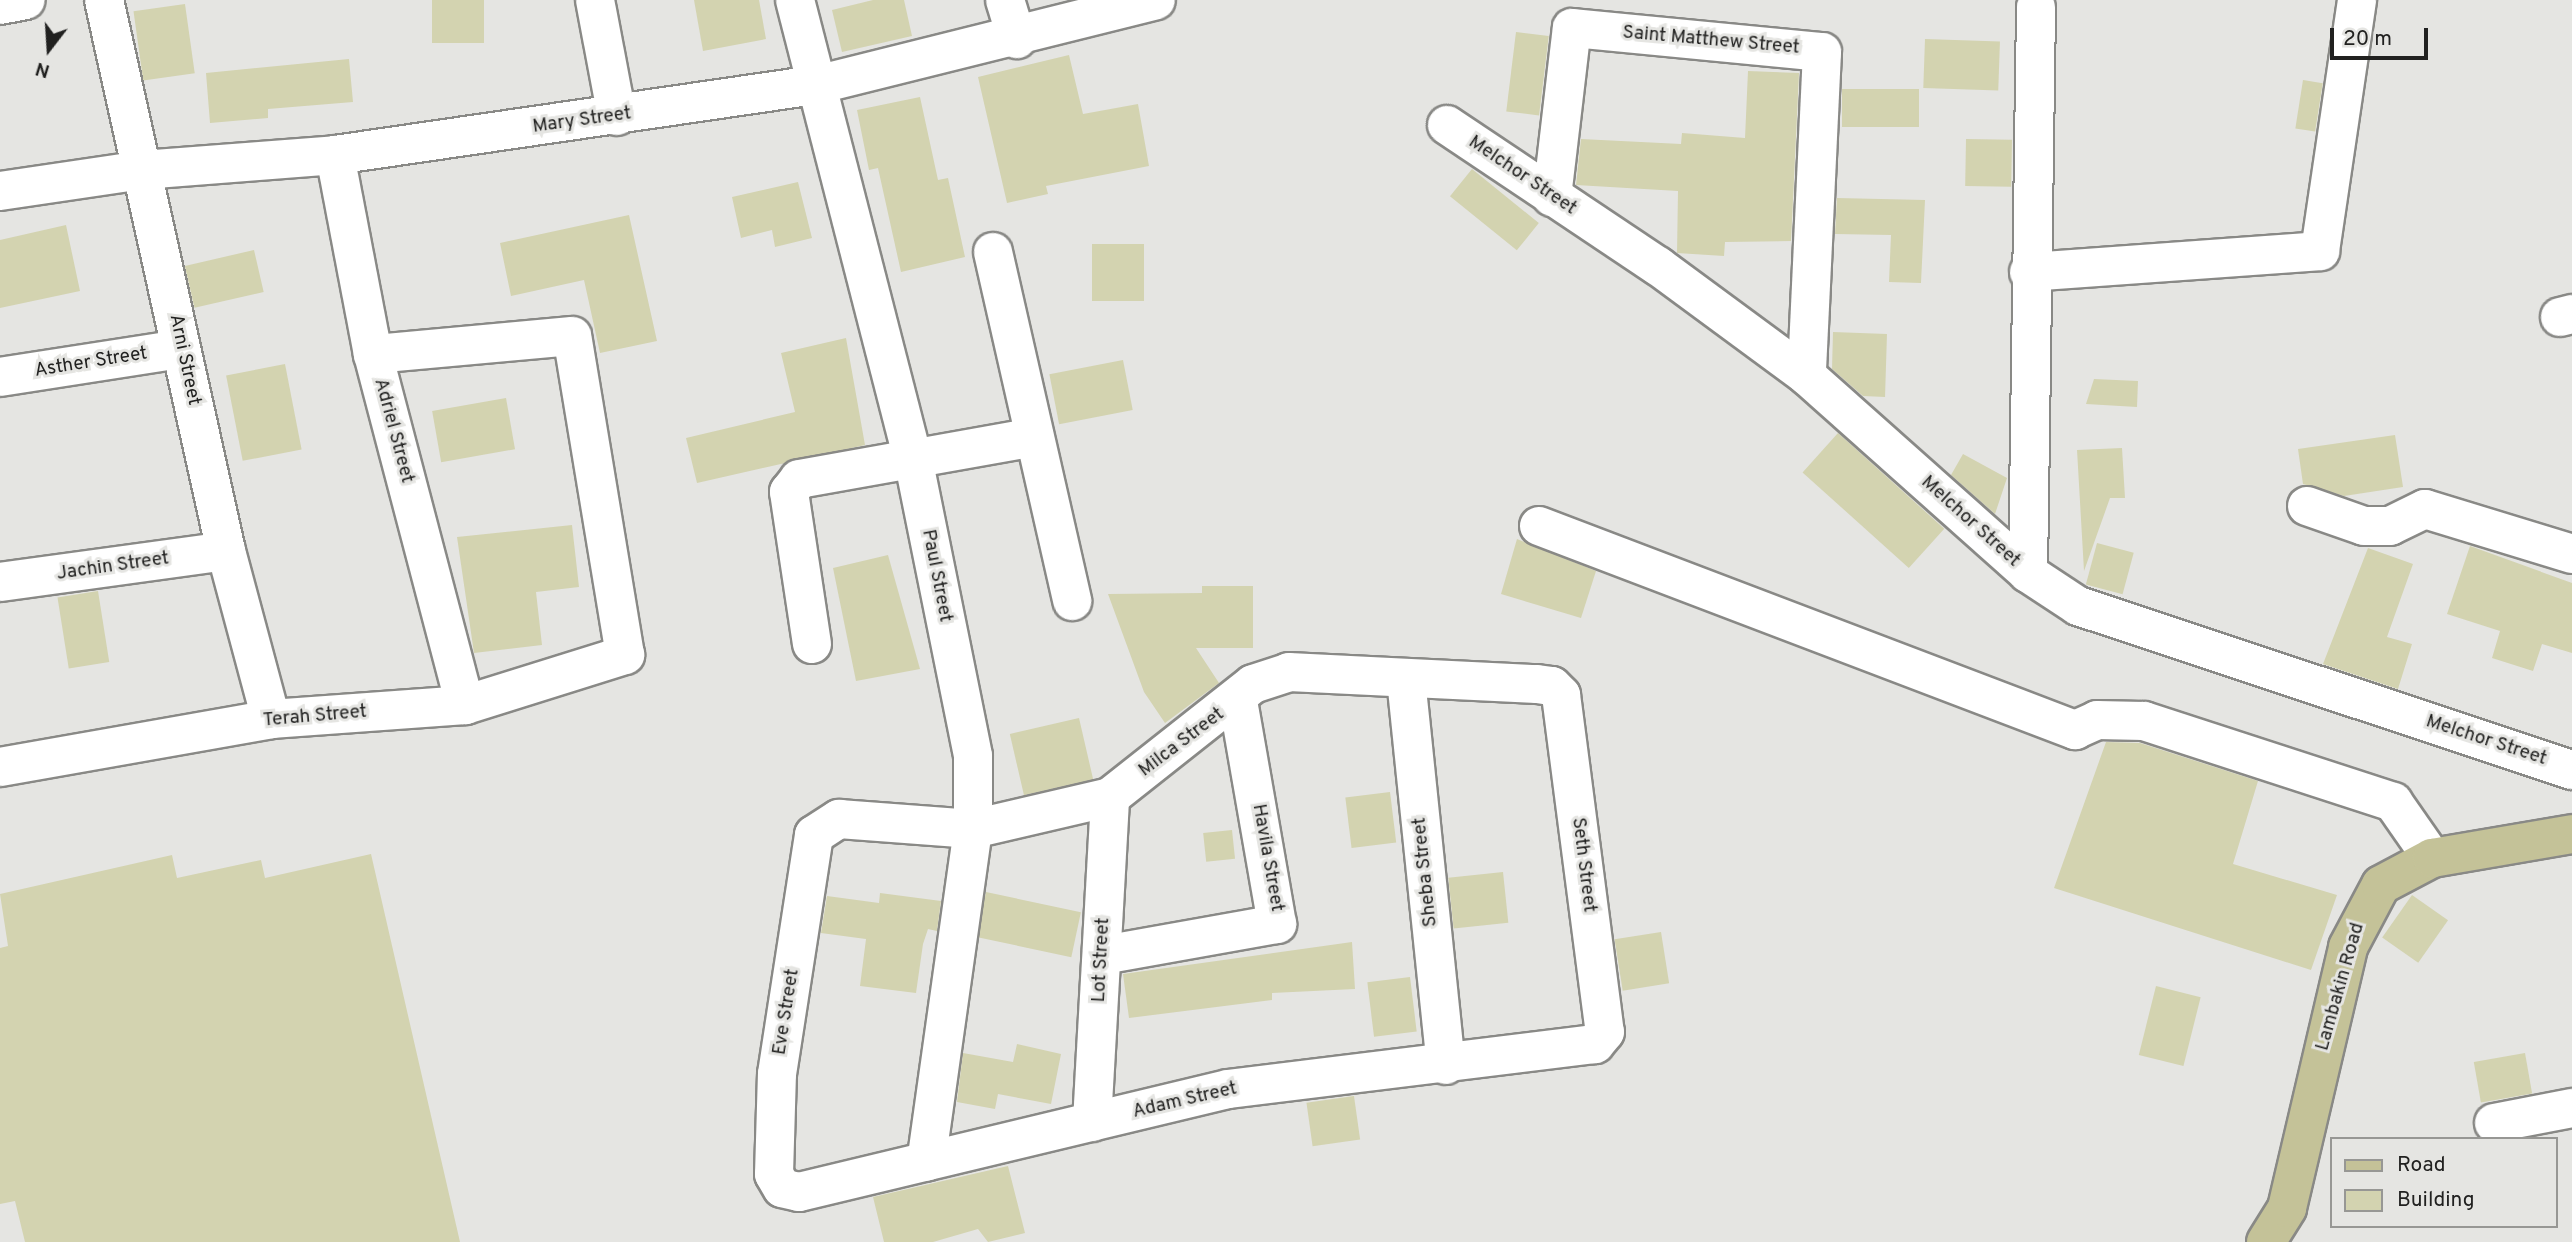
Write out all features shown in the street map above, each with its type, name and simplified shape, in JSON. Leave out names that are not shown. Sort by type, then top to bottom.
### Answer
[{"type":"main road","name":"Lambakin Road","points":[[2266,1242],[2287,1208],[2333,1004],[2363,912],[2381,885],[2431,858],[2572,834]]},
{"type":"street","points":[[0,5],[26,0]]},
{"type":"street","name":"Arni Street","points":[[104,0],[226,551],[271,719]]},
{"type":"street","points":[[595,0],[617,116]]},
{"type":"street","name":"Paul Street","points":[[795,0],[820,84],[913,458],[973,756],[973,829],[926,1161]]},
{"type":"street","points":[[1006,0],[1017,39]]},
{"type":"street","name":"Mary Street","points":[[0,191],[142,170],[335,155],[617,116],[820,84],[1017,39],[1156,0]]},
{"type":"street","points":[[2029,271],[2320,251],[2357,0]]},
{"type":"street","points":[[2028,573],[2029,271],[2036,8]]},
{"type":"street","name":"Saint Matthew Street","points":[[1552,197],[1572,28],[1822,52],[1807,376]]},
{"type":"street","name":"Melchor Street","points":[[1447,125],[1807,376],[2028,573],[2078,606],[2572,770]]},
{"type":"street","name":"Adriel Street","points":[[335,155],[373,354],[465,705]]},
{"type":"street","points":[[993,252],[1072,601]]},
{"type":"street","name":"Terah Street","points":[[0,767],[271,719],[465,705],[625,655],[572,335],[373,354]]},
{"type":"street","name":"Asther Street","points":[[0,377],[181,349]]},
{"type":"street","points":[[812,644],[789,492],[815,472],[1034,437]]},
{"type":"street","points":[[2307,506],[2364,526],[2390,526],[2425,509],[2572,554]]},
{"type":"street","points":[[1539,526],[2075,730],[2098,720],[2144,721],[2393,802],[2431,858]]},
{"type":"street","name":"Jachin Street","points":[[0,582],[226,551]]},
{"type":"street","name":"Milca Street","points":[[814,835],[839,818],[973,829],[1110,797],[1238,701],[1253,684],[1289,671],[1552,685]]},
{"type":"street","name":"Sheba Street","points":[[1406,678],[1446,1065]]},
{"type":"street","name":"Seth Street","points":[[1552,685],[1561,695],[1605,1032],[1595,1044]]},
{"type":"street","name":"Havila Street","points":[[1103,955],[1277,924],[1238,701]]},
{"type":"street","name":"Lot Street","points":[[1092,1122],[1110,797]]},
{"type":"street","name":"Eve Street","points":[[782,1188],[774,1174],[777,1074],[814,835]]},
{"type":"street","name":"Adam Street","points":[[782,1188],[799,1192],[1228,1089],[1446,1065],[1595,1044]]},
{"type":"street","points":[[2494,1123],[2572,1108]]},
{"type":"building","points":[[432,0],[484,0],[484,43],[432,43]]},
{"type":"building","points":[[694,0],[759,0],[766,39],[703,51]]},
{"type":"building","points":[[873,0],[904,0],[912,36],[842,52],[832,10]]},
{"type":"building","points":[[185,4],[195,73],[143,81],[134,11]]},
{"type":"building","points":[[1516,32],[1549,36],[1539,115],[1506,111]]},
{"type":"building","points":[[1925,39],[2000,42],[1998,91],[1923,88]]},
{"type":"building","points":[[1069,55],[1083,114],[1138,104],[1149,166],[1046,186],[1048,194],[1007,203],[978,77]]},
{"type":"building","points":[[349,59],[353,102],[268,109],[268,118],[210,123],[206,73]]},
{"type":"building","points":[[1748,71],[1799,73],[1791,241],[1725,242],[1724,256],[1677,253],[1678,191],[1576,185],[1581,139],[1681,144],[1682,133],[1745,138]]},
{"type":"building","points":[[2303,80],[2323,83],[2315,132],[2295,128]]},
{"type":"building","points":[[1842,89],[1919,89],[1919,127],[1842,127]]},
{"type":"building","points":[[920,97],[938,180],[948,178],[965,257],[901,272],[878,168],[869,170],[857,110]]},
{"type":"building","points":[[1966,139],[2012,140],[2011,187],[1965,186]]},
{"type":"building","points":[[1472,169],[1539,223],[1517,250],[1450,196]]},
{"type":"building","points":[[798,182],[812,238],[775,247],[772,230],[741,238],[732,197]]},
{"type":"building","points":[[1837,198],[1925,200],[1921,283],[1889,282],[1891,235],[1835,234]]},
{"type":"building","points":[[629,215],[657,341],[600,353],[584,280],[511,296],[500,243]]},
{"type":"building","points":[[66,225],[80,291],[0,308],[0,240]]},
{"type":"building","points":[[1092,244],[1144,244],[1144,301],[1092,301]]},
{"type":"building","points":[[254,250],[264,292],[194,308],[185,266]]},
{"type":"building","points":[[1833,332],[1887,334],[1885,397],[1863,396],[1832,369]]},
{"type":"building","points":[[846,338],[865,445],[697,483],[686,438],[795,412],[781,353]]},
{"type":"building","points":[[1123,360],[1133,410],[1059,424],[1049,374]]},
{"type":"building","points":[[285,364],[302,449],[243,461],[226,375]]},
{"type":"building","points":[[2094,379],[2138,381],[2137,407],[2086,404]]},
{"type":"building","points":[[506,398],[515,449],[441,462],[432,411]]},
{"type":"building","points":[[1838,433],[1944,529],[1909,568],[1803,472]]},
{"type":"building","points":[[2395,435],[2403,487],[2344,496],[2303,484],[2298,449]]},
{"type":"building","points":[[2122,448],[2125,498],[2110,498],[2084,571],[2077,450]]},
{"type":"building","points":[[1963,454],[2007,478],[1995,514],[1951,475]]},
{"type":"building","points":[[572,525],[579,587],[536,592],[542,645],[474,653],[457,537]]},
{"type":"building","points":[[1517,539],[1596,571],[1581,618],[1501,594]]},
{"type":"building","points":[[2097,543],[2134,553],[2123,594],[2086,585]]},
{"type":"building","points":[[2470,546],[2572,583],[2572,653],[2542,644],[2533,671],[2492,658],[2500,631],[2447,614]]},
{"type":"building","points":[[2368,548],[2413,564],[2387,637],[2412,644],[2398,689],[2323,664]]},
{"type":"building","points":[[888,555],[920,669],[856,681],[833,568]]},
{"type":"building","points":[[1202,586],[1253,586],[1253,648],[1196,648],[1219,683],[1165,723],[1144,692],[1108,594],[1202,593]]},
{"type":"building","points":[[98,591],[109,662],[69,669],[58,597]]},
{"type":"building","points":[[1079,718],[1093,779],[1024,795],[1010,734]]},
{"type":"building","points":[[2106,742],[2140,743],[2258,781],[2233,864],[2337,895],[2311,970],[2054,888]]},
{"type":"building","points":[[1390,792],[1396,843],[1352,848],[1345,797]]},
{"type":"building","points":[[1232,830],[1235,859],[1206,862],[1203,833]]},
{"type":"building","points":[[371,854],[460,1242],[25,1242],[15,1201],[0,1204],[0,948],[8,946],[0,894],[172,855],[177,878],[261,860],[265,878]]},
{"type":"building","points":[[1503,872],[1508,923],[1454,928],[1448,878]]},
{"type":"building","points":[[986,892],[1081,912],[1071,957],[976,937]]},
{"type":"building","points":[[880,893],[941,901],[937,931],[928,929],[923,944],[916,993],[860,986],[866,939],[821,933],[827,896],[879,903]]},
{"type":"building","points":[[2412,895],[2448,920],[2418,963],[2382,938]]},
{"type":"building","points":[[1661,932],[1669,983],[1623,991],[1615,939]]},
{"type":"building","points":[[1352,942],[1355,989],[1272,993],[1272,1000],[1129,1018],[1123,974]]},
{"type":"building","points":[[1410,977],[1417,1032],[1374,1037],[1367,982]]},
{"type":"building","points":[[2156,986],[2201,997],[2183,1066],[2139,1055]]},
{"type":"building","points":[[1017,1044],[1061,1054],[1051,1104],[998,1094],[995,1109],[957,1102],[963,1053],[1013,1062]]},
{"type":"building","points":[[2525,1053],[2532,1093],[2481,1102],[2474,1062]]},
{"type":"building","points":[[1354,1096],[1360,1140],[1313,1146],[1306,1103]]},
{"type":"building","points":[[1008,1166],[1025,1233],[988,1242],[978,1229],[933,1242],[884,1242],[873,1197]]}]
